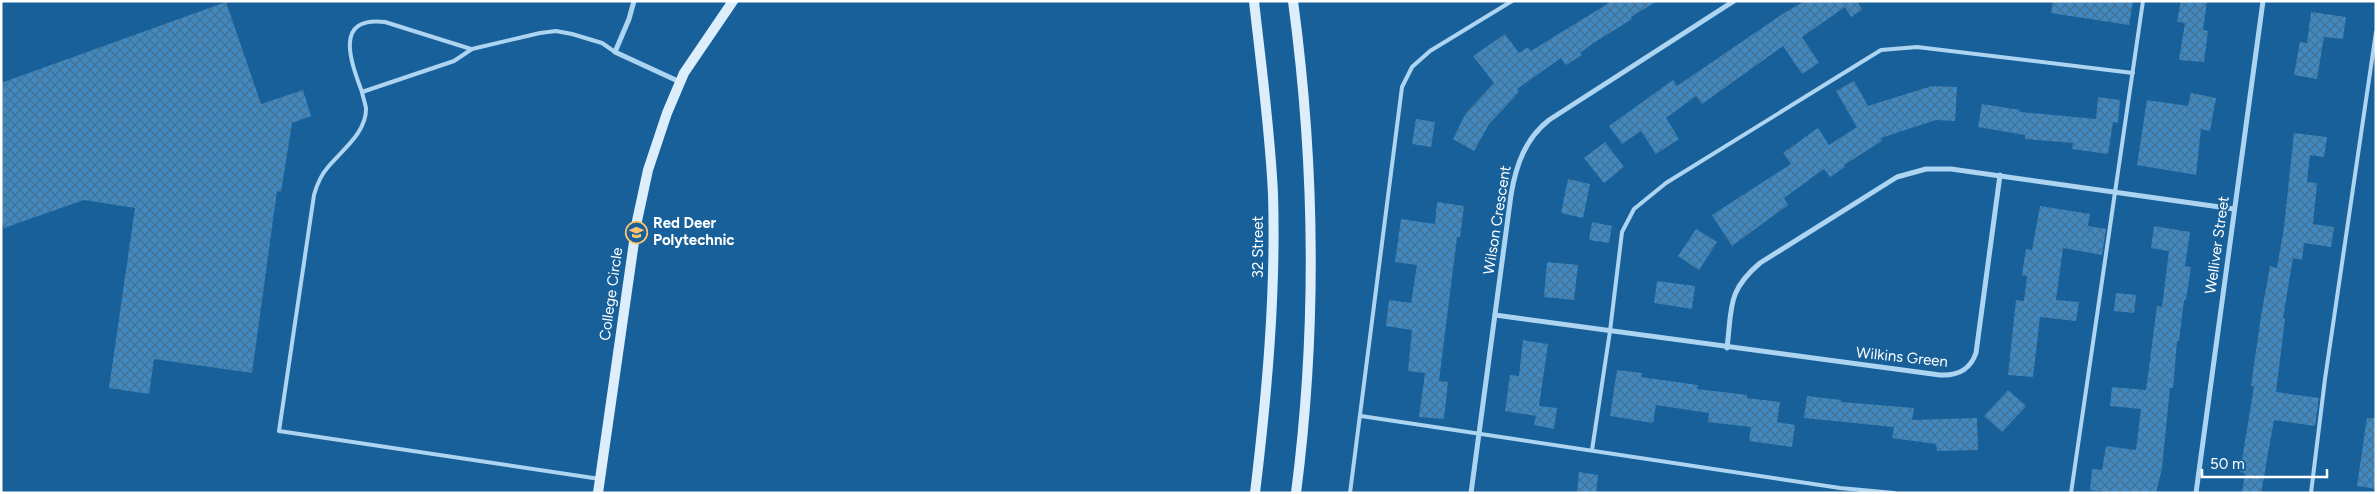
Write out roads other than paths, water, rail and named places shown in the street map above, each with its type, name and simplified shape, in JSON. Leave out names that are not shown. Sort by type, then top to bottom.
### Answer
[{"type":"main road","name":"College Circle","points":[[598,493],[642,193],[654,149],[680,82],[689,65],[733,1]]},
{"type":"main road","name":"32 Street","points":[[1254,1],[1266,102],[1272,184],[1274,271],[1271,345],[1255,493]]},
{"type":"main road","points":[[1294,1],[1303,94],[1310,232],[1311,310],[1307,388],[1296,493]]},
{"type":"street","points":[[634,1],[629,19],[615,52],[680,82]]},
{"type":"street","name":"Wilson Crescent","points":[[1471,493],[1513,181],[1522,154],[1537,130],[1734,1]]},
{"type":"street","name":"Welliver Street","points":[[2196,493],[2264,1]]},
{"type":"street","points":[[1727,348],[1735,292],[1747,274],[1760,263],[1881,186],[1910,172],[1926,168],[1951,169],[2234,209]]},
{"type":"street","name":"Wilkins Green","points":[[1495,315],[1727,348],[1940,375],[1956,375],[1973,361],[1976,352],[2000,175]]},
{"type":"lane","points":[[1350,493],[1402,87],[1412,67],[1430,51],[1512,1]]},
{"type":"lane","points":[[2071,493],[2144,1]]},
{"type":"lane","points":[[472,49],[385,22],[372,20],[362,23],[354,30],[350,40],[349,52],[366,108],[364,120],[358,132],[327,168],[319,181],[314,195],[279,431],[600,479]]},
{"type":"lane","points":[[362,92],[454,60],[472,49],[540,33],[556,31],[588,38],[615,52]]},
{"type":"lane","points":[[2311,493],[2325,379],[2376,32]]},
{"type":"lane","points":[[1592,450],[1610,331],[1622,232],[1634,209],[1666,183],[1881,50],[1917,47],[2133,73]]},
{"type":"lane","points":[[1361,416],[1840,488],[1894,493]]},
{"type":"place","name":"Red Deer Polytechnic","points":[[637,232]]}]
